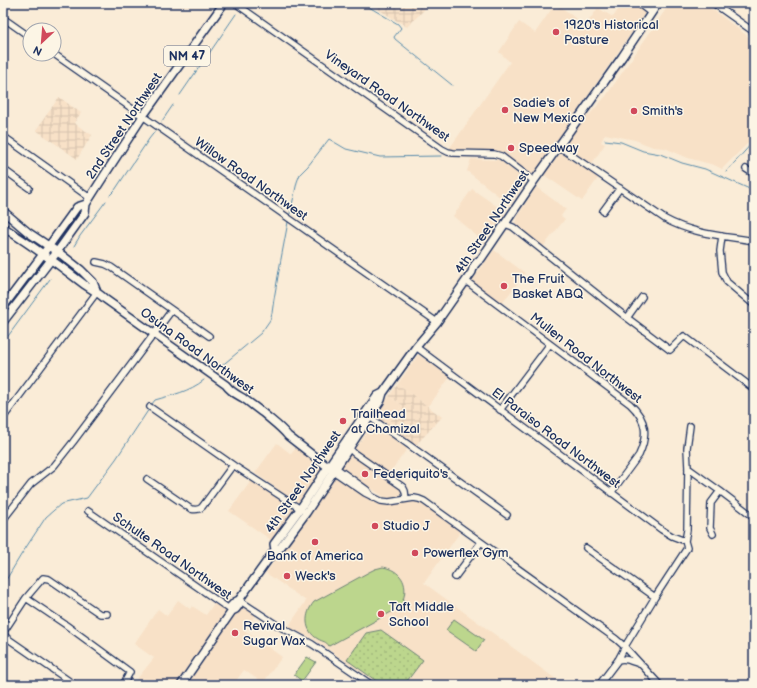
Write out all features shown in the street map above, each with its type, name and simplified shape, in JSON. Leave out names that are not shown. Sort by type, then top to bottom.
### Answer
[{"type":"main road","name":"2nd Street Northwest","points":[[3,322],[85,213],[88,201],[144,116],[224,3]]},
{"type":"main road","name":"4th Street Northwest","points":[[332,466],[350,445],[377,396],[383,393],[437,322],[472,272],[476,270],[481,259],[534,181],[622,57],[658,3]]},
{"type":"main road","name":"2nd Street Northwest","points":[[3,307],[77,207],[88,201]]},
{"type":"main road","name":"Osuna Road Northwest","points":[[3,211],[17,224],[81,270],[93,282],[97,292]]},
{"type":"main road","name":"Osuna Road Northwest","points":[[3,227],[51,259],[226,385],[233,387],[239,392],[242,398],[282,429],[302,441],[332,466]]},
{"type":"main road","name":"4th Street Northwest","points":[[181,685],[232,611],[239,605],[239,600],[275,550],[274,544],[303,511],[356,426],[367,416]]},
{"type":"street","name":"Vineyard Road Northwest","points":[[235,3],[442,149],[453,153],[494,154],[501,156],[534,181]]},
{"type":"street","points":[[638,3],[652,12]]},
{"type":"street","points":[[713,3],[754,32]]},
{"type":"street","points":[[3,27],[5,19],[22,31]]},
{"type":"street","name":"Willow Road Northwest","points":[[62,60],[437,322]]},
{"type":"street","points":[[3,136],[88,201]]},
{"type":"street","points":[[558,146],[665,219],[675,224],[696,231],[754,241]]},
{"type":"street","points":[[3,169],[29,188]]},
{"type":"street","points":[[746,169],[754,174]]},
{"type":"street","points":[[603,211],[620,188]]},
{"type":"street","points":[[505,224],[513,227],[627,318],[670,350],[684,336],[754,389]]},
{"type":"street","points":[[722,236],[720,251],[722,272],[727,282],[754,305]]},
{"type":"street","points":[[96,262],[105,264],[208,336]]},
{"type":"street","name":"Mullen Road Northwest","points":[[466,281],[630,404],[637,411],[644,426],[645,434],[642,449],[611,492]]},
{"type":"street","points":[[3,418],[97,292]]},
{"type":"street","points":[[627,318],[642,296]]},
{"type":"street","points":[[3,520],[31,484],[54,466],[172,310]]},
{"type":"street","points":[[500,410],[550,344]]},
{"type":"street","name":"El Paraiso Road Northwest","points":[[416,348],[662,530],[672,536],[685,540]]},
{"type":"street","points":[[150,407],[233,465],[303,511]]},
{"type":"street","points":[[367,416],[507,515]]},
{"type":"street","points":[[599,685],[618,660],[655,597],[687,548],[685,540],[687,530],[687,448],[690,426]]},
{"type":"street","points":[[350,445],[353,452],[358,456],[403,487],[406,499]]},
{"type":"street","points":[[147,479],[191,510],[197,510],[202,507],[233,465]]},
{"type":"street","name":"Osuna Road Northwest","points":[[332,466],[365,493],[381,501],[385,502],[417,498],[421,500],[616,639],[660,685]]},
{"type":"street","points":[[688,468],[754,516]]},
{"type":"street","points":[[713,534],[710,528],[711,503],[720,491]]},
{"type":"street","name":"Schulte Road Northwest","points":[[88,511],[232,611]]},
{"type":"street","points":[[455,577],[481,542]]},
{"type":"street","points":[[586,548],[655,597]]},
{"type":"street","points":[[75,685],[7,638],[3,633],[26,598],[43,578],[49,579],[100,614],[107,614]]},
{"type":"street","points":[[26,598],[95,645],[130,672],[124,685]]},
{"type":"street","name":"Schulte Road Northwest","points":[[239,600],[282,628],[312,644],[372,685]]},
{"type":"street","points":[[618,660],[623,659],[640,664]]},
{"type":"shaded area","points":[[368,3],[431,3],[407,27]]},
{"type":"shaded area","points":[[623,3],[634,3],[645,11],[645,13],[534,174],[530,174],[502,154],[449,149],[510,62],[499,52],[519,22],[535,33],[553,7],[557,9],[560,6],[585,26],[598,8],[613,17]]},
{"type":"shaded area","points":[[669,3],[704,3],[754,41],[754,137],[722,169],[714,165],[688,158],[665,148],[653,147],[635,140],[605,134],[601,142],[605,144],[591,165],[567,149],[565,145],[585,118],[606,96]]},
{"type":"shaded area","points":[[59,97],[81,113],[74,123],[92,135],[77,159],[36,130]]},
{"type":"shaded area","points":[[562,153],[598,178],[582,201],[544,175]]},
{"type":"shaded area","points":[[471,159],[498,160],[526,181],[510,205],[467,171]]},
{"type":"shaded area","points":[[536,187],[566,209],[561,216],[565,219],[543,247],[515,222]]},
{"type":"shaded area","points":[[472,189],[505,212],[485,243],[453,216]]},
{"type":"shaded area","points":[[494,250],[525,273],[501,305],[474,284],[473,281]]},
{"type":"shaded area","points":[[418,355],[450,377],[428,407],[398,384]]},
{"type":"shaded area","points":[[398,384],[442,417],[415,446],[376,418],[377,416],[389,423],[402,405],[389,396]]},
{"type":"shaded area","points":[[389,396],[402,405],[389,424],[377,416],[376,418],[376,416]]},
{"type":"shaded area","points":[[373,424],[407,449],[388,475],[354,450]]},
{"type":"shaded area","points":[[277,443],[291,454],[297,447],[323,468],[302,502],[297,503],[255,473]]},
{"type":"shaded area","points":[[350,451],[359,460],[400,487],[402,491],[401,496],[391,498],[384,497],[341,468],[341,465]]},
{"type":"shaded area","name":"Taft Middle School","points":[[335,475],[364,494],[371,501],[379,504],[386,505],[414,501],[421,502],[461,531],[424,583],[564,685],[380,685],[312,638],[288,627],[306,601],[266,573]]},
{"type":"shaded area","points":[[251,481],[295,511],[274,542],[229,511]]},
{"type":"shaded area","points":[[178,600],[190,609],[192,606],[206,615],[215,602],[227,610],[227,612],[177,685],[132,685],[154,658],[134,644],[158,609],[167,616]]},
{"type":"shaded area","points":[[242,606],[256,614],[245,631],[282,657],[263,683],[244,670],[233,685],[185,685],[235,612]]},
{"type":"green space","points":[[383,567],[394,571],[402,578],[405,588],[403,600],[406,604],[329,646],[326,642],[313,636],[308,627],[307,617],[308,612],[314,602],[369,572]]},
{"type":"green space","points":[[454,619],[484,640],[476,651],[446,630]]},
{"type":"green space","points":[[381,630],[423,660],[404,685],[382,685],[347,660],[366,633]]},
{"type":"green space","points":[[307,657],[316,662],[302,681],[294,675]]},
{"type":"waterway","points":[[362,3],[398,24],[401,28],[394,37],[395,39],[452,85]]},
{"type":"waterway","points":[[180,95],[236,14]]},
{"type":"waterway","points":[[162,121],[173,105]]},
{"type":"waterway","points":[[110,195],[156,130]]},
{"type":"waterway","points":[[290,214],[300,174],[329,139],[346,149],[380,157],[441,156]]},
{"type":"waterway","points":[[605,140],[621,142],[643,151],[660,154],[682,163],[705,169],[754,191]]},
{"type":"waterway","points":[[726,172],[754,141]]},
{"type":"waterway","points":[[74,246],[106,201]]},
{"type":"waterway","points":[[219,368],[261,333],[270,320],[288,222]]},
{"type":"waterway","points":[[3,343],[50,279]]},
{"type":"waterway","points":[[152,404],[155,400],[174,395],[204,380]]},
{"type":"waterway","points":[[3,585],[46,517],[61,504],[87,498],[116,459],[149,409]]},
{"type":"place","name":"1920's Historical Pasture","points":[[556,32]]},
{"type":"place","name":"Sadie's of New Mexico","points":[[505,110]]},
{"type":"place","name":"Smith's","points":[[634,111]]},
{"type":"place","name":"Speedway","points":[[511,148]]},
{"type":"place","name":"The Fruit Basket ABQ","points":[[504,286]]},
{"type":"place","name":"Trailhead at Chamizal","points":[[343,421]]},
{"type":"place","name":"Federiquito's","points":[[365,474]]},
{"type":"place","name":"Studio J","points":[[375,526]]},
{"type":"place","name":"Bank of America","points":[[315,542]]},
{"type":"place","name":"Powerflex Gym","points":[[415,553]]},
{"type":"place","name":"Weck's","points":[[287,576]]},
{"type":"place","name":"Taft Middle School","points":[[381,614]]},
{"type":"place","name":"Revival Sugar Wax","points":[[235,633]]}]
